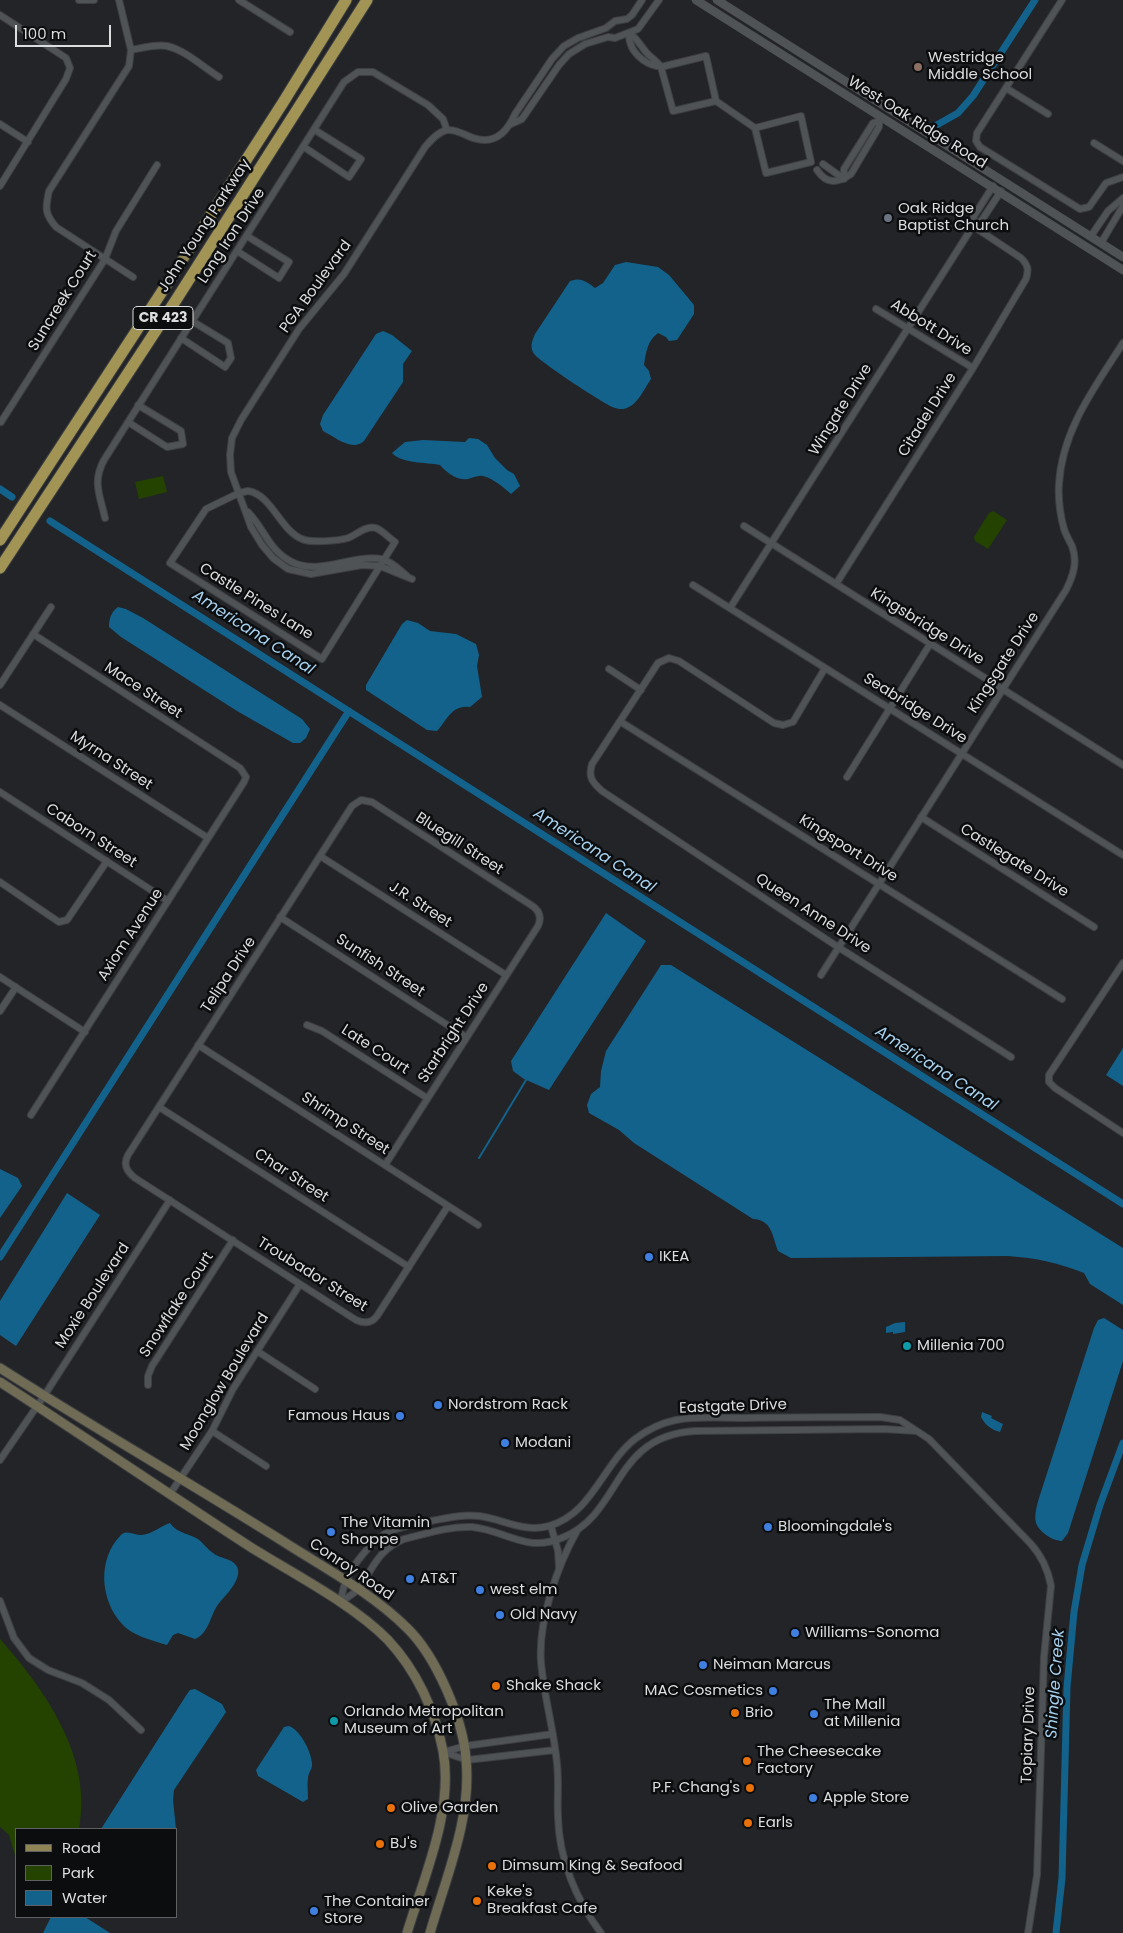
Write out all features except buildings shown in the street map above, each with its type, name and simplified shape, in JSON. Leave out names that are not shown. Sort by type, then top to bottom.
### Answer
[{"type":"highway","name":"John Young Parkway","points":[[207,221],[346,0]]},
{"type":"highway","name":"John Young Parkway","points":[[0,568],[176,300],[367,0]]},
{"type":"highway","name":"John Young Parkway","points":[[0,540],[178,267]]},
{"type":"highway","points":[[176,300],[174,286],[178,267]]},
{"type":"main road","name":"John Young Parkway","points":[[178,267],[207,221]]},
{"type":"main road","name":"Conroy Road","points":[[0,1368],[346,1581],[408,1628],[436,1669],[450,1699],[458,1719],[467,1760],[463,1815],[457,1844],[430,1933]]},
{"type":"main road","points":[[0,1382],[340,1603],[380,1633],[402,1658],[418,1681],[430,1706],[443,1752],[444,1805],[407,1933]]},
{"type":"street","points":[[79,0],[94,0]]},
{"type":"street","points":[[119,0],[132,50],[129,66],[49,191],[46,205],[48,217],[56,227],[133,277]]},
{"type":"street","points":[[239,0],[290,32]]},
{"type":"street","points":[[447,130],[462,132],[477,139],[489,140],[501,136],[511,124],[515,114],[552,59],[564,46],[586,34],[606,28],[615,22],[627,18],[632,15],[642,0]]},
{"type":"street","points":[[511,124],[522,119],[558,65],[570,54],[586,44],[608,37],[616,38],[638,28],[658,0]]},
{"type":"street","name":"West Oak Ridge Road","points":[[696,0],[1001,191],[1123,270]]},
{"type":"street","name":"West Oak Ridge Road","points":[[717,0],[1123,257]]},
{"type":"street","points":[[1062,0],[977,133],[976,141],[980,147],[1080,209],[1089,207],[1106,183],[1123,177]]},
{"type":"street","points":[[0,16],[66,58],[70,68],[66,79],[0,186]]},
{"type":"street","points":[[629,33],[636,38],[661,68],[673,111],[716,101]]},
{"type":"street","points":[[629,33],[628,41],[633,50],[650,66],[661,68],[706,56],[716,101],[755,128],[766,173],[810,162],[801,116],[755,128]]},
{"type":"street","points":[[764,43],[786,49],[842,86],[850,84]]},
{"type":"street","points":[[132,50],[167,46],[219,77]]},
{"type":"street","name":"Long Iron Drive","points":[[105,518],[97,472],[138,404],[344,82],[358,72],[373,72],[428,105],[443,119],[447,130]]},
{"type":"street","points":[[1006,88],[1048,114]]},
{"type":"street","points":[[816,170],[829,181],[835,182],[844,179],[851,174],[879,127],[879,121],[873,123],[844,169],[844,179]]},
{"type":"street","points":[[0,124],[28,142]]},
{"type":"street","points":[[304,147],[349,177],[361,159],[315,130]]},
{"type":"street","name":"PGA Boulevard","points":[[381,563],[311,574],[288,569],[273,558],[251,527],[247,511],[231,472],[232,438],[241,420],[299,329],[344,274],[425,147],[436,135],[447,130]]},
{"type":"street","points":[[1094,143],[1123,161]]},
{"type":"street","points":[[823,164],[844,179]]},
{"type":"street","name":"Suncreek Court","points":[[1,422],[105,259],[116,231],[157,165]]},
{"type":"street","points":[[993,186],[1000,185],[1038,209],[1051,212]]},
{"type":"street","name":"Wingate Drive","points":[[973,226],[974,216],[993,186]]},
{"type":"street","name":"Wingate Drive","points":[[730,608],[973,226],[982,220],[1001,191]]},
{"type":"street","points":[[1091,236],[1108,211],[1123,198]]},
{"type":"street","points":[[1045,220],[1056,222],[1094,245],[1101,243],[1123,206]]},
{"type":"street","name":"Citadel Drive","points":[[836,584],[1026,279],[1029,271],[1027,264],[1021,258],[973,226]]},
{"type":"street","points":[[237,251],[279,278],[289,262],[247,236]]},
{"type":"street","name":"Abbott Drive","points":[[876,309],[972,368]]},
{"type":"street","points":[[181,338],[225,367],[231,358],[228,343],[192,320]]},
{"type":"street","name":"Kingsgate Drive","points":[[820,975],[1073,577],[1075,561],[1059,506],[1058,483],[1061,465],[1075,421],[1123,343]]},
{"type":"street","points":[[128,422],[167,447],[183,444],[181,431],[138,404]]},
{"type":"street","points":[[239,493],[254,492],[260,495],[292,534],[304,540],[337,540],[349,537],[369,527],[376,528],[395,542],[381,563]]},
{"type":"street","name":"Castle Pines Lane","points":[[239,493],[206,509],[170,563],[322,658],[381,563]]},
{"type":"street","name":"Kingsbridge Drive","points":[[744,526],[1123,765]]},
{"type":"street","name":"Seabridge Drive","points":[[693,585],[1123,855]]},
{"type":"street","points":[[0,685],[51,606]]},
{"type":"street","name":"Mace Street","points":[[33,634],[240,768]]},
{"type":"street","points":[[847,776],[930,644]]},
{"type":"street","points":[[620,722],[658,663],[669,658],[679,661],[774,723],[783,725],[793,722],[826,668]]},
{"type":"street","points":[[609,669],[641,690]]},
{"type":"street","name":"Myrna Street","points":[[0,705],[208,838]]},
{"type":"street","name":"Queen Anne Drive","points":[[620,722],[592,764],[589,772],[592,782],[602,791],[838,947],[1011,1056]]},
{"type":"street","name":"Kingsport Drive","points":[[620,722],[1062,998]]},
{"type":"street","name":"Axiom Avenue","points":[[31,1115],[244,782],[246,776],[240,768]]},
{"type":"street","name":"Caborn Street","points":[[0,792],[168,901]]},
{"type":"street","name":"Telipa Drive","points":[[126,1168],[128,1155],[159,1106],[352,806],[361,800]]},
{"type":"street","name":"Bluegill Street","points":[[361,800],[372,802],[531,905],[540,915]]},
{"type":"street","name":"Castlegate Drive","points":[[921,817],[1094,927]]},
{"type":"street","name":"J.R. Street","points":[[320,856],[506,975]]},
{"type":"street","points":[[0,882],[59,922],[67,920],[107,861]]},
{"type":"street","name":"Starbright Drive","points":[[385,1165],[538,926],[540,915]]},
{"type":"street","name":"Sunfish Street","points":[[280,917],[466,1037]]},
{"type":"street","points":[[1123,963],[1049,1075],[1049,1082],[1055,1088],[1123,1133]]},
{"type":"street","points":[[0,977],[85,1032]]},
{"type":"street","points":[[0,1011],[16,987]]},
{"type":"street","name":"Late Court","points":[[307,1025],[322,1031],[427,1098]]},
{"type":"street","name":"Shrimp Street","points":[[198,1045],[478,1225]]},
{"type":"street","name":"Char Street","points":[[159,1106],[409,1267]]},
{"type":"street","name":"Troubador Street","points":[[126,1168],[132,1176],[356,1320],[367,1323],[378,1316],[448,1206]]},
{"type":"street","name":"Moxie Boulevard","points":[[6,1452],[170,1200]]},
{"type":"street","name":"Snowflake Court","points":[[148,1385],[148,1376],[152,1366],[232,1240]]},
{"type":"street","name":"Moonglow Boulevard","points":[[170,1494],[212,1431],[232,1389],[300,1284]]},
{"type":"street","points":[[257,1352],[316,1389]]},
{"type":"street","name":"Eastgate Drive","points":[[340,1603],[346,1581],[370,1546],[389,1532],[402,1527],[453,1516],[469,1515],[481,1516],[524,1528],[550,1526],[574,1514],[583,1505],[619,1455],[635,1439],[656,1426],[676,1420],[707,1418],[880,1417],[900,1420],[929,1439],[1030,1543]]},
{"type":"street","name":"Eastgate Drive","points":[[340,1603],[358,1589],[381,1554],[395,1543],[404,1539],[461,1527],[485,1530],[522,1542],[541,1543],[555,1540],[578,1530],[597,1511],[632,1459],[645,1447],[673,1434],[693,1430],[884,1429],[917,1431]]},
{"type":"street","points":[[212,1431],[266,1466]]},
{"type":"street","points":[[0,1460],[6,1452]]},
{"type":"street","points":[[0,1468],[6,1452]]},
{"type":"street","points":[[550,1526],[558,1558],[557,1578]]},
{"type":"street","points":[[578,1530],[565,1555],[545,1619],[541,1660],[555,1750],[558,1819],[564,1858],[582,1904],[601,1933]]},
{"type":"street","name":"Topiary Drive","points":[[1028,1933],[1037,1874],[1044,1658],[1051,1586],[1045,1564],[1039,1553],[1030,1543]]},
{"type":"street","points":[[0,1601],[14,1638],[29,1658],[48,1670],[82,1682],[109,1700],[141,1730]]},
{"type":"street","points":[[443,1752],[465,1746],[553,1734]]},
{"type":"street","points":[[443,1752],[467,1760],[555,1750]]},
{"type":"green space","points":[[163,476],[167,492],[139,499],[135,482]]},
{"type":"green space","points":[[993,511],[1007,520],[988,549],[975,541],[974,537],[989,513]]},
{"type":"green space","points":[[0,1639],[33,1680],[62,1726],[79,1776],[81,1802],[79,1828],[15,1828],[15,1856],[9,1835],[0,1827]]},
{"type":"water","points":[[626,262],[658,267],[669,275],[694,305],[694,314],[677,340],[669,341],[658,333],[654,336],[648,348],[644,365],[649,371],[651,379],[632,405],[621,409],[599,400],[549,366],[535,355],[532,350],[532,344],[535,334],[570,281],[583,280],[595,288],[603,283],[615,265]]},
{"type":"water","points":[[383,331],[392,335],[412,351],[403,364],[403,382],[364,441],[354,445],[349,444],[323,431],[320,424],[323,415],[376,334]]},
{"type":"water","points":[[469,438],[478,439],[487,445],[495,458],[514,474],[520,486],[511,494],[487,477],[477,476],[460,479],[440,465],[408,461],[396,457],[392,453],[405,442],[423,440],[465,442]]},
{"type":"water","points":[[118,607],[143,618],[302,719],[310,729],[306,738],[300,743],[293,743],[237,711],[121,637],[109,627],[111,616]]},
{"type":"water","points":[[407,620],[418,623],[430,631],[456,634],[476,644],[479,655],[477,666],[482,697],[470,707],[454,710],[437,731],[427,730],[366,690],[366,685],[402,624]]},
{"type":"water","points":[[606,913],[646,941],[549,1090],[524,1079],[513,1071],[511,1061]]},
{"type":"water","points":[[661,965],[671,965],[1123,1248],[1123,1305],[1090,1284],[1084,1273],[1066,1266],[1028,1258],[1008,1256],[791,1258],[778,1251],[770,1229],[764,1222],[753,1219],[634,1143],[619,1130],[589,1113],[587,1105],[591,1094],[600,1087],[601,1071],[606,1051]]},
{"type":"water","points":[[1123,1048],[1123,1086],[1106,1075]]},
{"type":"water","points":[[0,1169],[18,1178],[22,1186],[0,1218]]},
{"type":"water","points":[[67,1193],[100,1215],[16,1346],[0,1335],[0,1301]]},
{"type":"water","points":[[1104,1318],[1123,1330],[1123,1361],[1068,1533],[1062,1541],[1058,1541],[1040,1530],[1035,1520],[1037,1507],[1094,1328],[1098,1320]]},
{"type":"water","points":[[905,1322],[905,1332],[886,1333],[886,1327],[895,1323]]},
{"type":"water","points":[[982,1412],[1003,1424],[1000,1432],[985,1422],[981,1417]]},
{"type":"water","points":[[170,1523],[178,1530],[198,1539],[215,1555],[234,1563],[238,1573],[234,1584],[217,1607],[204,1632],[195,1639],[178,1633],[173,1635],[167,1645],[137,1635],[122,1624],[109,1603],[104,1580],[108,1556],[113,1545],[123,1533],[146,1534]]},
{"type":"water","points":[[195,1689],[222,1704],[226,1712],[174,1790],[176,1828],[102,1828],[187,1694],[190,1690]]},
{"type":"water","points":[[289,1726],[301,1736],[311,1758],[312,1765],[308,1776],[308,1799],[303,1802],[258,1776],[256,1770],[284,1727]]},
{"type":"water","points":[[50,1918],[87,1918],[110,1933],[43,1933]]},
{"type":"waterway","points":[[935,126],[958,113],[973,96],[1035,0]]},
{"type":"waterway","name":"Americana Canal","points":[[0,489],[12,497]]},
{"type":"waterway","name":"Americana Canal","points":[[50,521],[1123,1204]]},
{"type":"waterway","points":[[0,1257],[349,711]]},
{"type":"waterway","points":[[479,1158],[526,1080]]},
{"type":"waterway","name":"Shingle Creek","points":[[1056,1933],[1062,1878],[1067,1687],[1074,1612],[1082,1565],[1100,1505],[1123,1443]]},
{"type":"place","name":"Westridge Middle School","points":[[918,67]]},
{"type":"place","name":"Oak Ridge Baptist Church","points":[[888,218]]},
{"type":"place","name":"IKEA","points":[[649,1257]]},
{"type":"place","name":"Millenia 700","points":[[907,1346]]},
{"type":"place","name":"Nordstrom Rack","points":[[438,1405]]},
{"type":"place","name":"Famous Haus","points":[[400,1416]]},
{"type":"place","name":"Modani","points":[[505,1443]]},
{"type":"place","name":"Bloomingdale's","points":[[768,1527]]},
{"type":"place","name":"The Vitamin Shoppe","points":[[331,1532]]},
{"type":"place","name":"AT&T","points":[[410,1579]]},
{"type":"place","name":"west elm","points":[[480,1590]]},
{"type":"place","name":"Old Navy","points":[[500,1615]]},
{"type":"place","name":"Williams-Sonoma","points":[[795,1633]]},
{"type":"place","name":"Neiman Marcus","points":[[703,1665]]},
{"type":"place","name":"Shake Shack","points":[[496,1686]]},
{"type":"place","name":"MAC Cosmetics","points":[[773,1691]]},
{"type":"place","name":"Brio","points":[[735,1713]]},
{"type":"place","name":"The Mall at Millenia","points":[[814,1714]]},
{"type":"place","name":"Orlando Metropolitan Museum of Art","points":[[334,1721]]},
{"type":"place","name":"The Cheesecake Factory","points":[[747,1761]]},
{"type":"place","name":"P.F. Chang's","points":[[750,1788]]},
{"type":"place","name":"Apple Store","points":[[813,1798]]},
{"type":"place","name":"Olive Garden","points":[[391,1808]]},
{"type":"place","name":"Earls","points":[[748,1823]]},
{"type":"place","name":"BJ's","points":[[380,1844]]},
{"type":"place","name":"Dimsum King & Seafood","points":[[492,1866]]},
{"type":"place","name":"Keke's Breakfast Cafe","points":[[477,1901]]},
{"type":"place","name":"The Container Store","points":[[314,1911]]}]
